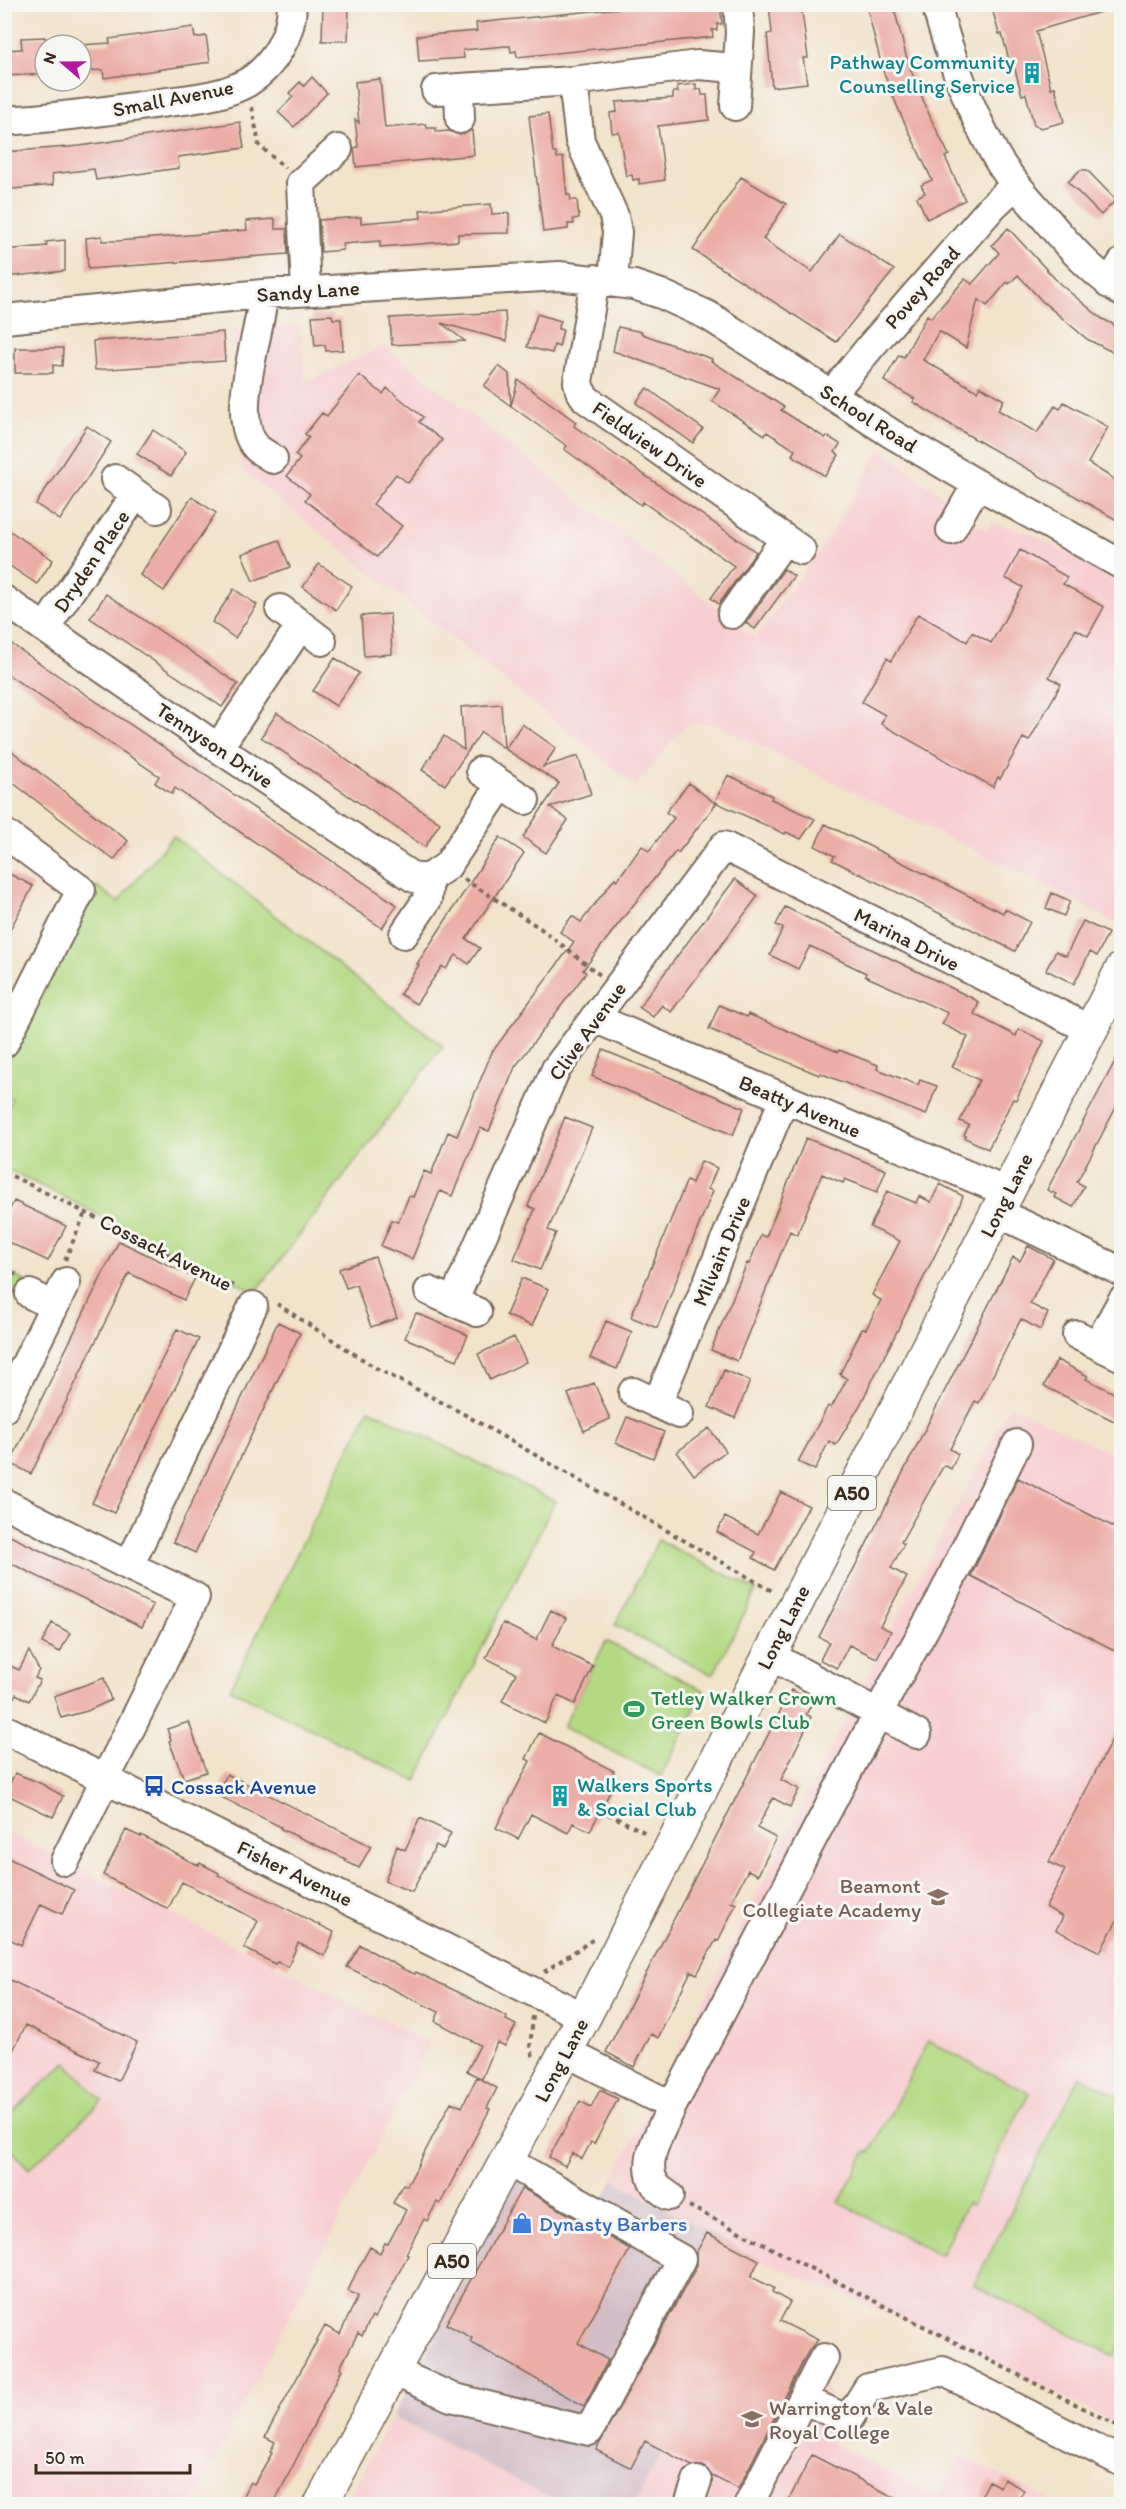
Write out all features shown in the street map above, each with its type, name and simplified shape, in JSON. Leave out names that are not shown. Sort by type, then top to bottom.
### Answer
[{"type":"main road","name":"Long Lane","points":[[321,2505],[566,2052],[1122,969]]},
{"type":"street","name":"Small Avenue","points":[[4,122],[90,114],[187,99],[219,93],[248,82],[260,73],[280,47],[289,23],[292,4]]},
{"type":"street","points":[[735,106],[739,50],[738,4]]},
{"type":"street","points":[[936,4],[963,86],[998,159],[1067,245],[1117,280]]},
{"type":"street","points":[[460,119],[447,89],[573,81],[698,65],[736,68]]},
{"type":"street","name":"Fieldview Drive","points":[[573,81],[580,141],[614,216],[617,232],[578,382],[580,390],[586,399],[793,545],[732,614]]},
{"type":"street","points":[[306,291],[301,183],[338,149]]},
{"type":"street","name":"Povey Road","points":[[831,395],[871,345],[992,207],[1016,184]]},
{"type":"street","name":"Sandy Lane","points":[[4,319],[306,291],[559,276],[604,280]]},
{"type":"street","name":"School Road","points":[[604,280],[661,294],[709,316],[831,395],[977,484],[1122,565]]},
{"type":"street","points":[[263,294],[261,316],[248,371],[246,416],[249,433],[257,448],[273,459]]},
{"type":"street","points":[[951,530],[977,484]]},
{"type":"street","name":"Dryden Place","points":[[45,628],[136,494]]},
{"type":"street","name":"Tennyson Drive","points":[[4,600],[406,875],[414,878],[438,872]]},
{"type":"street","points":[[218,748],[301,625]]},
{"type":"street","points":[[404,934],[427,900],[438,872],[502,785]]},
{"type":"street","points":[[4,833],[81,890],[4,1043]]},
{"type":"street","name":"Clive Avenue","points":[[453,1302],[549,1083],[570,1048],[724,846]]},
{"type":"street","name":"Marina Drive","points":[[724,846],[1090,1030]]},
{"type":"street","name":"Beatty Avenue","points":[[594,1018],[784,1099],[1002,1202],[1122,1272]]},
{"type":"street","name":"Milvain Drive","points":[[657,1403],[784,1099]]},
{"type":"street","points":[[4,1408],[50,1294]]},
{"type":"street","points":[[1099,1346],[1122,1301]]},
{"type":"street","points":[[129,1566],[244,1311]]},
{"type":"street","points":[[669,2196],[655,2185],[650,2169],[652,2152],[672,2106],[941,1599],[1017,1444]]},
{"type":"street","points":[[4,1503],[195,1597],[65,1860]]},
{"type":"street","points":[[770,1655],[917,1734]]},
{"type":"street","name":"Fisher Avenue","points":[[4,1729],[584,2017]]},
{"type":"street","points":[[566,2052],[672,2106]]},
{"type":"street","points":[[393,2371],[451,2397],[589,2431],[681,2259],[507,2160]]},
{"type":"street","points":[[749,2505],[824,2358]]},
{"type":"street","points":[[803,2399],[848,2420],[868,2388],[943,2371],[1122,2462]]},
{"type":"path","points":[[248,82],[259,145],[301,183]]},
{"type":"path","points":[[438,872],[540,928],[617,989]]},
{"type":"path","points":[[4,1172],[86,1211]]},
{"type":"path","name":"Cossack Avenue","points":[[50,1294],[86,1211],[244,1311],[268,1299],[376,1368],[472,1418],[795,1604]]},
{"type":"path","points":[[600,1810],[648,1834]]},
{"type":"path","points":[[539,1977],[588,1941],[596,1938]]},
{"type":"path","points":[[533,2057],[530,2048],[535,2008]]},
{"type":"path","points":[[669,2196],[1122,2428]]},
{"type":"shaded area","points":[[300,325],[305,380],[311,380],[384,346],[755,638],[828,539],[881,449],[988,531],[992,522],[1024,533],[1025,530],[1121,584],[1121,926],[1053,889],[717,725],[690,722],[669,744],[636,786],[242,470],[233,329]]},
{"type":"shaded area","name":"Beamont Collegiate Academy","points":[[1010,1405],[1121,1458],[1121,2427],[942,2335],[759,2260],[613,2180],[850,1710]]},
{"type":"shaded area","points":[[4,1830],[430,2043],[193,2504],[5,2504]]},
{"type":"shaded area","points":[[530,2153],[533,2166],[603,2200],[613,2180],[759,2260],[635,2504],[561,2504],[393,2416]]},
{"type":"shaded area","name":"Warrington & Vale Royal College","points":[[739,2300],[818,2340],[817,2343],[839,2354],[823,2386],[834,2402],[817,2435],[938,2498],[960,2455],[1058,2504],[635,2504]]},
{"type":"shaded area","points":[[393,2416],[561,2504],[350,2504],[355,2486]]},
{"type":"green space","points":[[173,836],[443,1046],[259,1288],[251,1290],[5,1168],[5,1114],[12,1099],[5,1095],[4,1071],[97,886],[118,902]]},
{"type":"green space","points":[[4,1271],[25,1281],[17,1297],[5,1291]]},
{"type":"green space","points":[[369,1409],[555,1501],[416,1781],[230,1689]]},
{"type":"green space","name":"Tetley Walker Crown Green Bowls Club","points":[[658,1540],[756,1590],[713,1675],[615,1625]]},
{"type":"green space","name":"Tetley Walker Crown Green Bowls Club","points":[[606,1641],[704,1690],[661,1776],[563,1727]]},
{"type":"green space","points":[[928,2041],[1029,2093],[972,2205],[967,2203],[941,2255],[839,2203],[866,2151],[870,2153]]},
{"type":"green space","points":[[66,2062],[102,2101],[29,2169],[5,2143],[5,2119]]},
{"type":"green space","points":[[1080,2076],[1121,2097],[1122,2341],[1114,2356],[974,2285]]},
{"type":"building","points":[[323,4],[349,4],[348,41],[322,41]]},
{"type":"building","points":[[659,4],[720,4],[722,24],[717,24],[717,30],[712,30],[713,37],[517,57],[516,51],[511,52],[510,46],[506,46],[463,50],[464,58],[419,61],[417,36],[477,31],[476,23]]},
{"type":"building","points":[[769,4],[801,4],[808,58],[803,58],[807,83],[772,87],[767,34],[772,33]]},
{"type":"building","points":[[866,4],[893,4],[908,63],[949,155],[945,157],[965,200],[927,219],[917,197],[925,193],[921,185],[932,180],[883,71]]},
{"type":"building","name":"Pathway Community Counselling Service","points":[[991,4],[1106,4],[1107,10],[1036,31],[1051,88],[1055,87],[1064,122],[1041,128],[1034,125],[1026,94],[1022,95],[1012,59],[1009,60],[1002,34],[999,34]]},
{"type":"building","points":[[193,27],[195,38],[206,36],[210,62],[104,78],[103,70],[93,70],[93,44],[110,43],[109,39]]},
{"type":"building","points":[[21,38],[33,38],[33,75],[4,76],[4,50],[22,49]]},
{"type":"building","points":[[312,77],[327,93],[294,127],[278,112],[293,97],[289,93],[300,82],[304,86]]},
{"type":"building","points":[[380,79],[385,128],[426,124],[427,128],[436,128],[436,132],[449,131],[460,135],[472,130],[474,155],[356,167],[354,148],[358,147],[355,119],[359,123],[355,82]]},
{"type":"building","points":[[696,84],[696,90],[701,89],[702,95],[707,95],[709,120],[658,126],[665,180],[639,184],[639,179],[633,180],[632,175],[626,176],[619,132],[612,133],[610,113],[617,112],[616,102],[673,98],[673,92],[678,92],[677,86]]},
{"type":"building","points":[[548,114],[553,153],[556,153],[557,158],[563,157],[567,195],[570,195],[571,200],[577,200],[579,218],[573,219],[574,224],[568,224],[568,229],[543,232],[529,116]]},
{"type":"building","points":[[240,122],[244,148],[178,157],[179,168],[96,180],[94,169],[52,174],[53,185],[4,190],[4,152],[80,146]]},
{"type":"building","points":[[1080,170],[1087,170],[1116,200],[1101,215],[1068,182]]},
{"type":"building","points":[[741,177],[786,204],[763,239],[812,272],[840,234],[894,270],[836,342],[693,250]]},
{"type":"building","points":[[491,204],[492,214],[509,213],[509,233],[458,234],[458,241],[380,247],[380,241],[342,244],[343,250],[321,252],[319,220],[361,217],[361,223],[421,218],[420,210]]},
{"type":"building","points":[[275,219],[275,229],[287,229],[288,254],[88,269],[86,238],[102,236],[102,241],[118,241],[247,230],[246,221]]},
{"type":"building","points":[[1008,228],[1060,284],[1101,318],[1122,329],[1122,357],[1087,339],[1042,301],[1018,275],[1009,284],[1007,282],[987,306],[978,299],[966,348],[939,331],[923,360],[977,391],[980,386],[1004,400],[998,410],[1037,433],[1055,406],[1060,409],[1064,402],[1108,427],[1088,463],[1122,484],[1122,523],[968,435],[913,402],[915,399],[884,381],[899,355],[904,357],[927,315],[931,318],[965,279],[972,284],[999,253],[992,245]]},
{"type":"building","points":[[65,240],[65,271],[4,277],[4,250],[47,246],[46,242]]},
{"type":"building","points":[[505,312],[507,341],[441,323],[465,341],[392,345],[390,318]]},
{"type":"building","points":[[537,314],[561,321],[558,329],[563,330],[559,347],[554,345],[552,353],[527,347]]},
{"type":"building","points":[[332,315],[333,319],[341,319],[343,350],[326,351],[325,345],[315,346],[312,316]]},
{"type":"building","points":[[618,327],[642,332],[642,334],[712,359],[711,361],[784,407],[781,410],[825,438],[827,436],[840,444],[835,452],[839,455],[825,476],[792,455],[795,450],[767,432],[765,435],[712,401],[720,389],[613,351]]},
{"type":"building","points":[[223,332],[225,361],[95,370],[93,341]]},
{"type":"building","points":[[15,348],[63,348],[62,366],[53,365],[53,373],[15,373]]},
{"type":"building","points":[[499,366],[509,374],[511,406],[484,386]]},
{"type":"building","points":[[359,375],[383,394],[387,388],[423,417],[419,422],[442,440],[408,483],[396,474],[373,504],[402,526],[377,557],[305,500],[310,494],[287,476],[300,459],[295,455],[309,437],[305,434],[322,413],[327,416]]},
{"type":"building","points":[[518,380],[576,422],[574,426],[756,552],[719,604],[711,598],[734,566],[643,502],[641,505],[564,449],[567,446],[511,406]]},
{"type":"building","points":[[647,388],[703,429],[693,443],[636,403]]},
{"type":"building","points":[[87,426],[111,442],[60,520],[36,504]]},
{"type":"building","points":[[153,430],[186,452],[171,476],[137,454]]},
{"type":"building","points":[[192,497],[216,513],[164,591],[140,575]]},
{"type":"building","points":[[4,527],[53,560],[37,584],[4,562]]},
{"type":"building","points":[[279,540],[290,567],[253,581],[242,554]]},
{"type":"building","points":[[1020,550],[1067,577],[1063,584],[1104,607],[1088,636],[1076,629],[1049,677],[1061,684],[1029,741],[1023,738],[993,787],[881,724],[885,715],[862,702],[887,658],[891,661],[918,614],[967,642],[972,632],[991,643],[1023,587],[1005,578]]},
{"type":"building","points":[[319,564],[352,586],[336,610],[303,587]]},
{"type":"building","points":[[784,569],[794,576],[755,629],[746,623]]},
{"type":"building","points":[[234,589],[257,605],[235,638],[212,622]]},
{"type":"building","points":[[106,594],[238,684],[222,707],[90,618]]},
{"type":"building","points":[[390,614],[392,654],[364,656],[361,616]]},
{"type":"building","points":[[4,639],[397,905],[382,928],[175,788],[172,794],[155,783],[159,776],[4,672]]},
{"type":"building","points":[[335,658],[359,673],[336,706],[313,691]]},
{"type":"building","points":[[501,704],[504,748],[481,732],[445,785],[422,770],[444,736],[464,750],[461,707]]},
{"type":"building","points":[[277,713],[440,823],[425,847],[261,737]]},
{"type":"building","points":[[522,724],[556,748],[543,767],[578,756],[591,794],[550,807],[568,820],[546,853],[523,837],[559,783],[505,749]]},
{"type":"building","points":[[4,745],[128,841],[114,860],[4,776]]},
{"type":"building","points":[[728,775],[772,796],[771,799],[815,819],[801,839],[715,802]]},
{"type":"building","points":[[689,783],[716,804],[678,853],[676,851],[583,970],[586,973],[515,1067],[489,1131],[480,1128],[452,1196],[440,1191],[412,1259],[381,1246],[392,1220],[398,1222],[409,1196],[413,1197],[424,1171],[431,1174],[448,1132],[457,1136],[492,1052],[574,942],[560,932],[572,916],[581,922],[642,846],[649,851],[674,818],[666,812]]},
{"type":"building","points":[[825,824],[1003,913],[1005,909],[1030,922],[1015,951],[832,860],[835,856],[815,846]]},
{"type":"building","points":[[500,837],[524,853],[466,939],[480,948],[469,964],[456,955],[446,969],[442,966],[416,1004],[400,994]]},
{"type":"building","points":[[4,871],[33,886],[4,941]]},
{"type":"building","points":[[735,879],[758,896],[671,1012],[662,1005],[653,1017],[639,1007]]},
{"type":"building","points":[[1052,893],[1070,901],[1064,916],[1046,908]]},
{"type":"building","points":[[785,907],[974,999],[979,1003],[974,1014],[1016,1036],[1019,1029],[1044,1041],[1016,1100],[1013,1099],[988,1149],[965,1138],[964,1135],[969,1125],[960,1121],[979,1080],[952,1067],[968,1037],[942,1024],[948,1013],[865,976],[866,973],[810,946],[798,969],[770,955],[783,928],[776,925]]},
{"type":"building","points":[[1083,921],[1108,933],[1097,956],[1090,952],[1074,984],[1046,970],[1056,951],[1066,956]]},
{"type":"building","points":[[719,1005],[747,1017],[748,1014],[838,1052],[839,1050],[878,1065],[877,1069],[918,1085],[920,1080],[937,1086],[926,1115],[820,1073],[819,1075],[709,1029]]},
{"type":"building","points":[[1122,1048],[1122,1096],[1077,1182],[1084,1186],[1073,1207],[1054,1197],[1056,1194],[1047,1190]]},
{"type":"building","points":[[603,1050],[744,1108],[733,1135],[592,1076]]},
{"type":"building","points":[[565,1117],[592,1128],[548,1230],[556,1233],[540,1270],[514,1259],[535,1209],[528,1206]]},
{"type":"building","points":[[806,1138],[886,1170],[877,1192],[845,1179],[843,1183],[822,1174],[797,1235],[790,1231],[737,1361],[711,1350],[747,1263],[749,1264],[761,1235],[766,1237]]},
{"type":"building","points":[[701,1161],[717,1168],[708,1189],[713,1191],[657,1328],[631,1317],[687,1180],[692,1183]]},
{"type":"building","points":[[940,1184],[963,1196],[953,1222],[859,1407],[836,1445],[829,1441],[815,1470],[798,1462],[828,1406],[831,1408],[847,1379],[840,1374],[862,1329],[866,1329],[881,1300],[872,1295],[900,1241],[870,1227],[887,1191],[916,1203],[919,1196],[931,1202]]},
{"type":"building","points":[[14,1201],[66,1226],[48,1261],[4,1240],[4,1222]]},
{"type":"building","points":[[119,1241],[195,1278],[184,1300],[129,1273],[31,1474],[10,1463]]},
{"type":"building","points":[[1028,1246],[1053,1259],[1030,1304],[1048,1313],[1040,1330],[1021,1319],[979,1403],[975,1401],[950,1449],[958,1454],[951,1469],[944,1465],[901,1542],[904,1544],[891,1568],[907,1577],[880,1626],[891,1631],[877,1658],[849,1645],[837,1668],[820,1660],[829,1642],[819,1637],[1013,1257],[1020,1261]]},
{"type":"building","points":[[375,1257],[397,1318],[371,1327],[356,1285],[346,1288],[339,1269]]},
{"type":"building","points":[[522,1278],[548,1289],[532,1326],[506,1315]]},
{"type":"building","points":[[416,1313],[468,1335],[457,1360],[405,1338]]},
{"type":"building","points":[[606,1321],[632,1332],[617,1369],[590,1358]]},
{"type":"building","points":[[278,1322],[300,1333],[195,1553],[173,1542]]},
{"type":"building","points":[[177,1329],[199,1339],[114,1513],[92,1503]]},
{"type":"building","points":[[514,1337],[526,1362],[490,1380],[478,1354]]},
{"type":"building","points":[[1057,1360],[1088,1376],[1086,1379],[1122,1397],[1122,1425],[1044,1386]]},
{"type":"building","points":[[724,1370],[750,1381],[735,1418],[709,1407]]},
{"type":"building","points":[[594,1383],[610,1419],[584,1431],[568,1394]]},
{"type":"building","points":[[627,1417],[664,1432],[653,1458],[616,1443]]},
{"type":"building","points":[[709,1428],[726,1451],[694,1475],[677,1452]]},
{"type":"building","points":[[1018,1478],[1122,1531],[1122,1654],[971,1576]]},
{"type":"building","points":[[781,1492],[809,1506],[774,1570],[753,1558],[756,1552],[717,1532],[725,1517],[758,1534]]},
{"type":"building","points":[[4,1533],[153,1605],[142,1627],[4,1560]]},
{"type":"building","points":[[551,1610],[566,1618],[552,1646],[593,1666],[575,1704],[558,1696],[545,1723],[502,1701],[516,1673],[486,1658],[503,1623],[536,1640]]},
{"type":"building","points":[[52,1623],[70,1633],[60,1652],[42,1643]]},
{"type":"building","points":[[29,1651],[39,1670],[35,1678],[40,1680],[29,1701],[16,1694],[4,1713],[4,1663],[19,1670]]},
{"type":"building","points":[[104,1678],[111,1700],[87,1711],[61,1718],[54,1696]]},
{"type":"building","points":[[791,1690],[813,1702],[806,1714],[811,1717],[781,1780],[799,1789],[790,1807],[773,1798],[757,1828],[776,1838],[758,1875],[748,1870],[731,1902],[736,1904],[718,1941],[716,1940],[697,1974],[691,1971],[658,2038],[651,2034],[634,2067],[606,2052]]},
{"type":"building","points":[[1122,1720],[1122,1911],[1100,1952],[1056,1930],[1063,1917],[1046,1907],[1065,1870],[1049,1862]]},
{"type":"building","points":[[189,1722],[206,1772],[184,1779],[169,1741],[171,1740],[167,1729]]},
{"type":"building","name":"Walkers Sports & Social Club","points":[[539,1733],[614,1771],[610,1779],[615,1782],[590,1831],[573,1823],[568,1833],[531,1814],[518,1839],[496,1828],[530,1761],[526,1759]]},
{"type":"building","points":[[15,1773],[63,1796],[53,1817],[5,1794]]},
{"type":"building","points":[[227,1774],[371,1846],[359,1868],[345,1861],[346,1859],[281,1829],[217,1795]]},
{"type":"building","points":[[420,1818],[451,1833],[443,1849],[436,1845],[412,1892],[385,1881],[397,1846],[405,1850]]},
{"type":"building","points":[[126,1830],[141,1837],[141,1835],[191,1862],[199,1865],[200,1863],[219,1873],[218,1875],[334,1932],[325,1956],[298,1943],[288,1967],[277,1962],[275,1964],[244,1948],[258,1921],[236,1909],[182,1882],[168,1909],[103,1875]]},
{"type":"building","points":[[4,1856],[74,1890],[62,1914],[41,1904],[21,1945],[4,1936]]},
{"type":"building","points":[[360,1945],[405,1970],[415,1974],[416,1972],[507,2017],[506,2020],[516,2025],[505,2046],[497,2042],[482,2079],[467,2071],[480,2045],[435,2021],[439,2012],[347,1967]]},
{"type":"building","points":[[4,1977],[137,2042],[118,2081],[95,2070],[99,2061],[26,2025],[4,2068]]},
{"type":"building","points":[[477,2077],[497,2088],[487,2108],[490,2109],[440,2204],[437,2202],[427,2221],[424,2219],[375,2318],[372,2316],[362,2336],[358,2333],[273,2505],[238,2505],[250,2482],[254,2484],[272,2453],[270,2452],[275,2442],[265,2437],[325,2326],[340,2334],[358,2296],[348,2291],[356,2273],[370,2247],[380,2253],[385,2243],[388,2244],[406,2210],[393,2203],[403,2184],[407,2186],[451,2102],[462,2107]]},
{"type":"building","points":[[600,2090],[618,2099],[594,2144],[591,2142],[582,2159],[572,2153],[565,2166],[549,2157],[580,2101],[591,2107]]},
{"type":"building","points":[[522,2188],[630,2249],[578,2343],[608,2360],[584,2406],[470,2342],[472,2338],[446,2324]]},
{"type":"building","points":[[707,2233],[759,2260],[751,2277],[774,2288],[772,2292],[790,2302],[780,2321],[818,2340],[809,2350],[738,2489],[712,2476],[703,2466],[692,2466],[645,2441],[631,2468],[596,2450],[696,2267],[696,2253]]},
{"type":"building","points":[[812,2455],[909,2505],[786,2505]]},
{"type":"building","points":[[1004,2479],[1024,2490],[1020,2497],[1033,2505],[977,2505],[989,2481],[1000,2487]]},
{"type":"place","name":"Pathway Community Counselling Service","points":[[1032,73]]},
{"type":"place","name":"Tetley Walker Crown Green Bowls Club","points":[[634,1709]]},
{"type":"place","name":"Cossack Avenue","points":[[154,1786]]},
{"type":"place","name":"Walkers Sports & Social Club","points":[[560,1796]]},
{"type":"place","name":"Beamont Collegiate Academy","points":[[938,1897]]},
{"type":"place","name":"Dynasty Barbers","points":[[522,2223]]},
{"type":"place","name":"Warrington & Vale Royal College","points":[[752,2419]]}]
